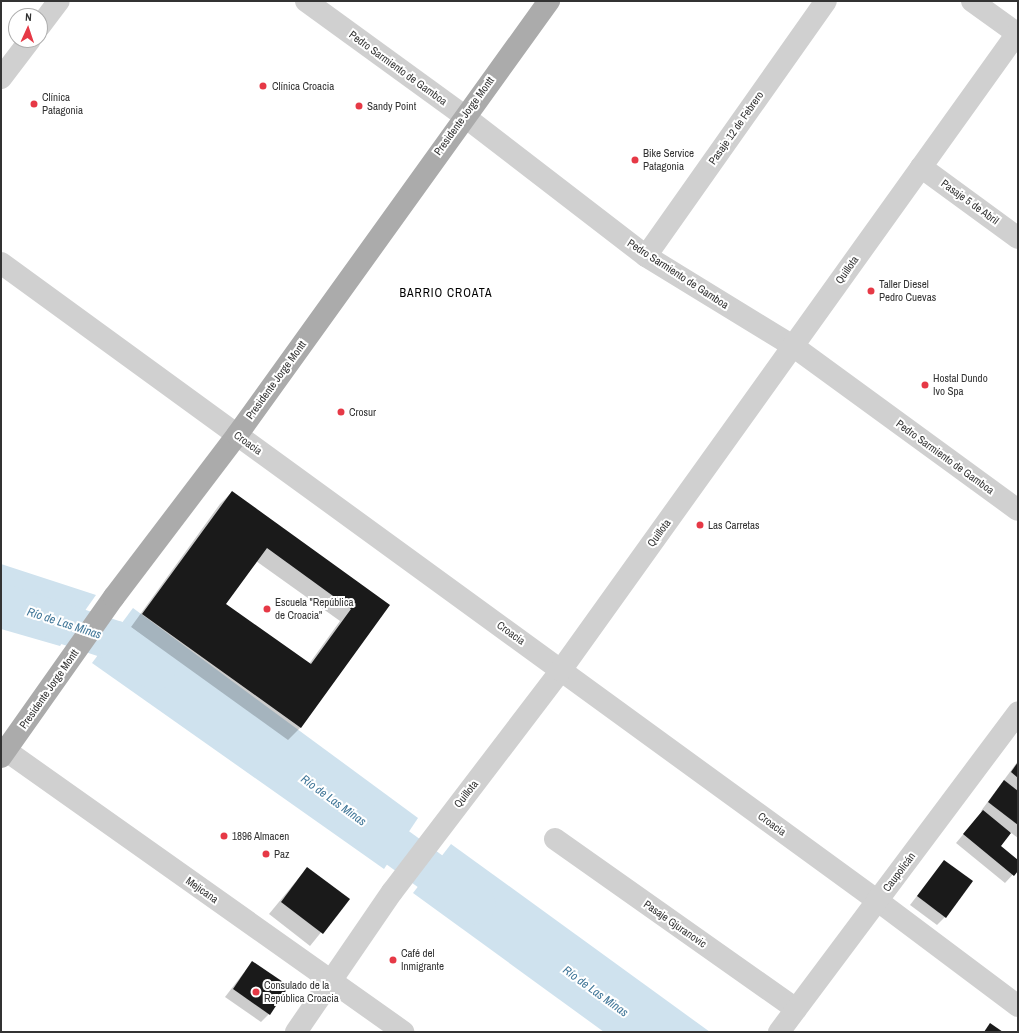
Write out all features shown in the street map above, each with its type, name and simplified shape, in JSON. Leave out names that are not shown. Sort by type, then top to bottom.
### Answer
[{"type":"main road","name":"Presidente Jorge Montt","points":[[3,751],[114,597],[236,435],[548,1]]},
{"type":"street","points":[[48,15],[59,1]]},
{"type":"street","name":"Pedro Sarmiento de Gamboa","points":[[306,1],[464,116],[646,256],[793,346],[1018,510]]},
{"type":"street","name":"Pasaje 12 de Febrero","points":[[646,256],[826,1]]},
{"type":"street","points":[[972,1],[1018,33]]},
{"type":"street","name":"Quillota","points":[[296,1032],[392,892],[440,826],[561,670],[1018,33]]},
{"type":"street","points":[[1,78],[24,48]]},
{"type":"street","name":"Pasaje 5 de Abril","points":[[921,167],[1018,238]]},
{"type":"street","name":"Croacia","points":[[1,263],[878,901],[1018,1006]]},
{"type":"street","name":"Caupolicán","points":[[779,1032],[1018,712]]},
{"type":"street","name":"Mejicana","points":[[3,751],[403,1032]]},
{"type":"street","name":"Pasaje Gjuranovic","points":[[555,839],[796,1009]]},
{"type":"water","points":[[1,564],[96,595],[60,646],[1,629]]},
{"type":"water","points":[[133,608],[418,818],[384,869],[92,663]]},
{"type":"water","points":[[451,844],[710,1032],[604,1032],[413,893]]},
{"type":"building","name":"Escuela \"República de Croacia\"","points":[[232,491],[390,605],[301,728],[142,614]],"holes":[[[267,548],[351,609],[311,664],[226,604]]]},
{"type":"building","points":[[1018,762],[1018,778],[1011,772]]},
{"type":"building","points":[[1004,780],[1018,791],[1018,825],[988,802]]},
{"type":"building","points":[[983,810],[1011,833],[1001,846],[1018,860],[1018,871],[1014,876],[963,834]]},
{"type":"building","points":[[944,860],[973,881],[946,918],[917,896]]},
{"type":"building","points":[[307,867],[350,899],[323,934],[281,902]]},
{"type":"building","points":[[252,961],[289,986],[270,1015],[233,989]]},
{"type":"building","points":[[990,1023],[1003,1032],[984,1032]]},
{"type":"waterway","name":"Río de Las Minas","points":[[1,603],[116,641],[155,670]]},
{"type":"waterway","name":"Río de Las Minas","points":[[354,816],[475,904]]},
{"type":"place","name":"Clínica Croacia","points":[[263,86]]},
{"type":"place","name":"Clínica Patagonia","points":[[34,104]]},
{"type":"place","name":"Sandy Point","points":[[359,106]]},
{"type":"place","name":"Bike Service Patagonia","points":[[635,160]]},
{"type":"place","name":"Taller Diesel Pedro Cuevas","points":[[871,291]]},
{"type":"place","name":"Hostal Dundo Ivo Spa","points":[[925,385]]},
{"type":"place","name":"Crosur","points":[[341,412]]},
{"type":"place","name":"Las Carretas","points":[[700,525]]},
{"type":"place","name":"Escuela \"República de Croacia\"","points":[[267,609]]},
{"type":"place","name":"1896 Almacen","points":[[224,836]]},
{"type":"place","name":"Paz","points":[[266,854]]},
{"type":"place","name":"Café del Inmigrante","points":[[393,960]]},
{"type":"place","name":"Consulado de la República Croacia","points":[[256,992]]},
{"type":"district","name":"BARRIO CROATA","points":[[446,294]]}]
